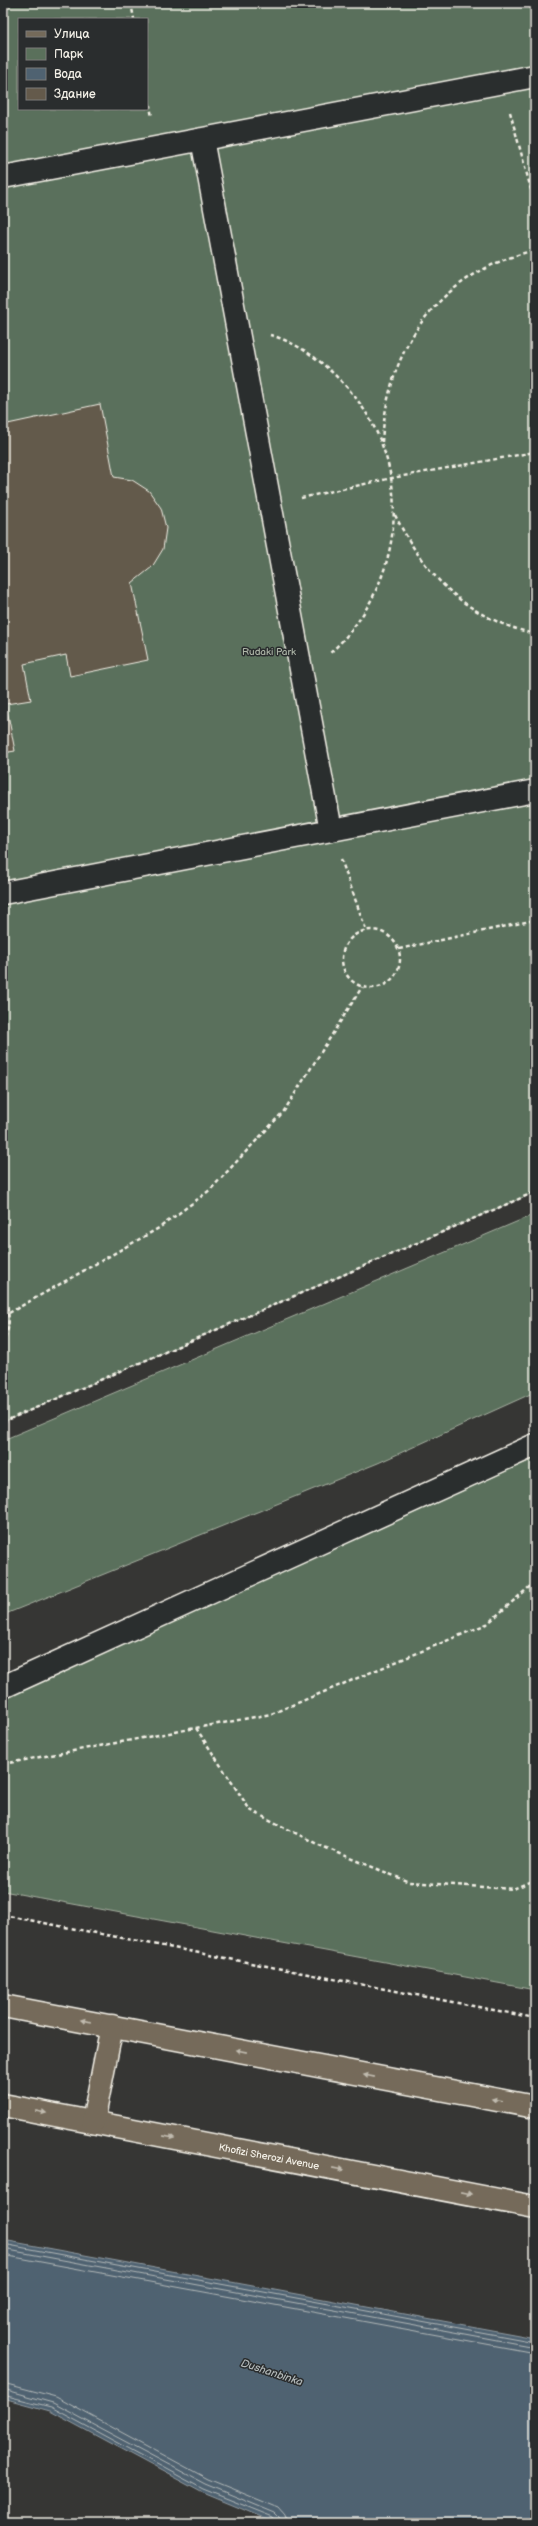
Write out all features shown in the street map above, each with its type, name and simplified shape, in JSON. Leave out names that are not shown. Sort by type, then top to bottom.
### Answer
[{"type":"main road","points":[[3,2006],[535,2107]]},
{"type":"main road","points":[[93,2122],[112,2026]]},
{"type":"main road","name":"Khofizi Sherozi Avenue","points":[[3,2105],[535,2207]]},
{"type":"lane","points":[[3,177],[535,76]]},
{"type":"lane","points":[[202,139],[331,830]]},
{"type":"lane","points":[[3,893],[535,791]]},
{"type":"lane","points":[[3,1687],[535,1445]]},
{"type":"path","points":[[132,3],[134,18]]},
{"type":"path","points":[[502,82],[535,204]]},
{"type":"path","points":[[381,444],[384,409],[393,375],[407,343],[427,314],[452,290],[481,270],[513,255],[535,250]]},
{"type":"path","points":[[237,325],[281,338],[321,361],[354,394],[378,433],[392,478],[395,514],[390,552],[378,588],[359,621],[334,650],[302,679]]},
{"type":"path","points":[[271,505],[392,478],[535,452]]},
{"type":"path","points":[[395,514],[410,546],[427,568],[458,598],[487,617],[535,634]]},
{"type":"path","points":[[331,830],[366,930]]},
{"type":"path","points":[[399,949],[535,920]]},
{"type":"path","points":[[366,930],[376,930],[386,933],[394,940],[399,949],[401,959],[393,980],[373,989],[362,987],[352,982],[342,963],[343,951],[347,942],[356,934],[366,930]]},
{"type":"path","points":[[10,1313],[160,1228],[210,1190],[284,1111],[362,987]]},
{"type":"path","points":[[3,1422],[535,1192]]},
{"type":"path","points":[[3,1293],[10,1313],[7,1334],[3,1342]]},
{"type":"path","points":[[3,1764],[271,1714],[487,1624],[535,1582]]},
{"type":"path","points":[[196,1728],[250,1810],[319,1845],[409,1882],[513,1889],[535,1880]]},
{"type":"path","points":[[3,1915],[535,2018]]},
{"type":"green space","name":"Rudaki Park","points":[[3,3],[535,3],[535,1192],[3,1422]]},
{"type":"green space","points":[[535,1214],[535,1392],[378,1463],[3,1615],[3,1440]]},
{"type":"green space","points":[[535,1458],[535,1990],[3,1891],[3,1699]]},
{"type":"water","name":"Dushanbinka","points":[[3,2240],[535,2338],[535,2523],[276,2523],[201,2492],[50,2411],[3,2398]]},
{"type":"building","points":[[100,404],[114,477],[132,480],[149,491],[161,508],[166,528],[163,549],[152,567],[132,583],[148,660],[70,676],[66,655],[24,664],[31,700],[6,704],[15,751],[3,753],[3,425]]}]
